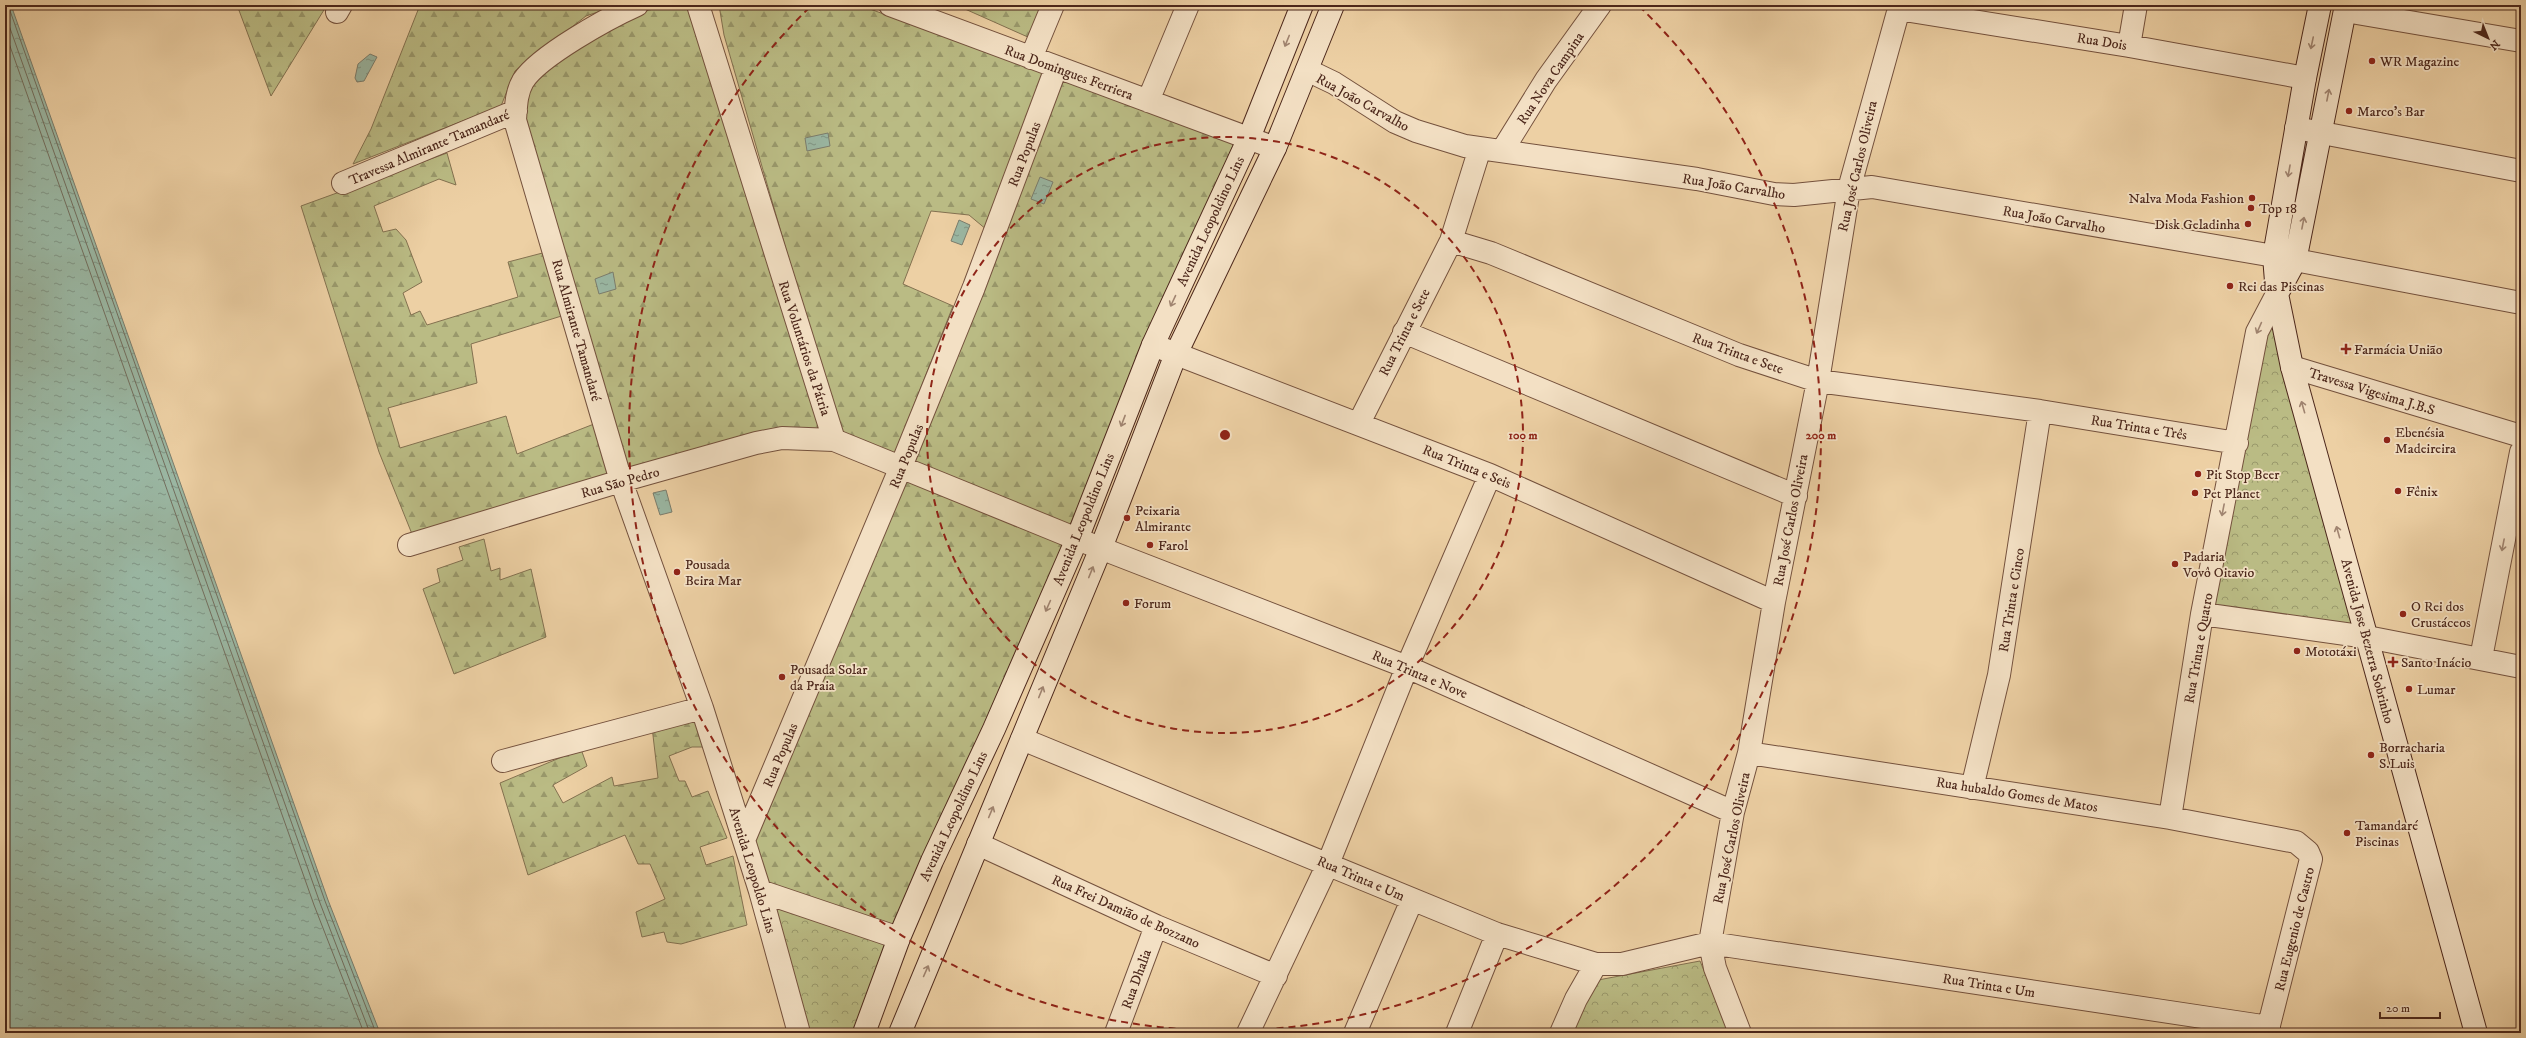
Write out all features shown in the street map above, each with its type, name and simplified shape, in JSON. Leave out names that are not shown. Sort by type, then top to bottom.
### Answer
[{"type":"street","name":"Rua Almirante Tamandaré","points":[[637,5],[604,22],[543,60],[523,81],[518,93],[515,120],[621,481],[702,708]]},
{"type":"street","name":"Rua Voluntários da Pátria","points":[[698,5],[834,440]]},
{"type":"street","name":"Rua Domingues Ferriera","points":[[890,5],[1056,68],[1275,148]]},
{"type":"street","points":[[1031,58],[1053,5]]},
{"type":"street","points":[[1148,101],[1188,5]]},
{"type":"street","name":"Avenida Leopoldino Lins","points":[[864,1033],[899,938],[1077,539],[1153,345],[1249,138],[1302,5]]},
{"type":"street","name":"Avenida Leopoldino Lins","points":[[900,1033],[1101,548],[1176,354],[1275,148],[1333,5]]},
{"type":"street","name":"Rua Nova Campina","points":[[1502,151],[1546,80],[1600,5]]},
{"type":"street","points":[[2129,46],[2136,5]]},
{"type":"street","name":"Avenida Jose Bezerra Sobrinho","points":[[2320,5],[2305,78],[2274,256],[2277,294],[2292,367],[2479,1032]]},
{"type":"street","name":"Rua Dois","points":[[1899,7],[2129,46],[2305,78]]},
{"type":"street","name":"Rua José Carlos Oliveira","points":[[1710,943],[1733,812],[1749,753],[1774,602],[1818,381],[1849,189],[1899,7]]},
{"type":"street","points":[[2277,294],[2296,261],[2346,8],[2521,42]]},
{"type":"street","name":"Rua Populas","points":[[744,840],[900,469],[974,287],[1056,68]]},
{"type":"street","name":"Rua João Carvalho","points":[[1307,70],[1334,83],[1372,109],[1416,131],[1465,146],[1705,180],[1774,194],[1794,195],[1872,187],[2274,256],[2521,303]]},
{"type":"street","name":"Travessa Almirante Tamandaré","points":[[343,184],[516,111]]},
{"type":"street","points":[[2296,128],[2320,134],[2521,171]]},
{"type":"street","name":"Rua Trinta e Sete","points":[[1359,423],[1450,241],[1480,148]]},
{"type":"street","name":"Rua Trinta e Sete","points":[[1450,241],[1491,253],[1739,355],[1818,381],[2040,411]]},
{"type":"street","name":"Rua Trinta e Quatro","points":[[2170,818],[2202,614],[2237,443],[2257,332],[2277,294]]},
{"type":"street","points":[[1404,332],[1796,496]]},
{"type":"street","name":"Rua Trinta e Seis","points":[[1153,345],[1359,423],[1490,475],[1774,602]]},
{"type":"street","name":"Travessa Vigesima J.B.S","points":[[2292,367],[2521,436]]},
{"type":"street","name":"Rua Trinta e Três","points":[[2040,411],[2237,443]]},
{"type":"street","name":"Rua Trinta e Cinco","points":[[1972,788],[1999,675],[2040,411]]},
{"type":"street","name":"Rua São Pedro","points":[[409,545],[621,481],[782,438],[834,440]]},
{"type":"street","points":[[834,440],[900,469],[1077,539]]},
{"type":"street","points":[[2481,658],[2515,517],[2521,452]]},
{"type":"street","points":[[1248,1033],[1328,864],[1407,667],[1490,475]]},
{"type":"street","name":"Rua Trinta e Nove","points":[[1077,539],[1407,667],[1733,812]]},
{"type":"street","points":[[2202,614],[2368,637],[2521,667]]},
{"type":"street","points":[[502,761],[702,708]]},
{"type":"street","name":"Avenida Leopoldo Lins","points":[[702,708],[760,891],[799,1033]]},
{"type":"street","name":"Rua Trinta e Um","points":[[1022,739],[1497,934],[1596,964],[1622,964],[1710,943],[2268,1030]]},
{"type":"street","name":"Rua hubaldo Gomes de Matos","points":[[1749,753],[2170,818],[2284,840]]},
{"type":"street","name":"Rua Eugenio de Castro","points":[[2268,1030],[2311,859],[2302,846],[2284,840]]},
{"type":"street","name":"Rua Frei Damião de Bozzano","points":[[978,844],[1156,926],[1276,976]]},
{"type":"street","points":[[760,891],[899,938]]},
{"type":"street","points":[[1356,1033],[1412,900]]},
{"type":"street","name":"Rua Dhalia","points":[[1116,1033],[1156,926]]},
{"type":"street","points":[[1458,1033],[1497,934]]},
{"type":"street","points":[[1710,943],[1715,968],[1740,1033]]},
{"type":"street","points":[[1561,1033],[1576,998],[1596,964]]},
{"type":"street","points":[[880,989],[913,1002]]},
{"type":"green space","points":[[237,5],[327,5],[271,96]]},
{"type":"green space","points":[[420,5],[618,5],[586,16],[515,71],[501,106],[353,164],[371,129]]},
{"type":"green space","points":[[671,5],[690,5],[826,436],[626,474],[520,119],[524,95],[549,61],[636,13]]},
{"type":"green space","points":[[719,5],[859,5],[1045,73],[987,230],[969,215],[931,211],[903,284],[953,306],[895,453],[839,433],[724,35]]},
{"type":"green space","points":[[956,5],[1045,5],[1030,38]]},
{"type":"green space","points":[[1061,79],[1234,143],[1070,525],[913,466]]},
{"type":"green space","points":[[447,153],[456,185],[439,179],[374,206],[383,232],[396,229],[406,240],[422,282],[403,293],[411,315],[420,311],[427,325],[518,297],[508,262],[554,250],[568,314],[471,344],[477,383],[388,408],[400,448],[506,416],[517,454],[594,424],[608,474],[412,534],[379,452],[301,206]]},
{"type":"green space","points":[[2272,316],[2353,626],[2212,605],[2263,329]]},
{"type":"green space","points":[[903,478],[1066,543],[897,930],[766,886],[749,840]]},
{"type":"green space","points":[[484,539],[491,571],[500,568],[500,580],[531,569],[546,637],[454,674],[423,589],[440,582],[437,569],[463,560],[459,547]]},
{"type":"green space","points":[[697,713],[703,747],[692,747],[669,756],[679,781],[685,781],[692,797],[708,791],[727,838],[700,847],[706,865],[733,856],[747,925],[681,944],[667,942],[664,932],[642,937],[636,912],[665,899],[650,864],[638,864],[625,835],[528,875],[500,783],[581,749],[587,766],[553,785],[563,803],[612,777],[614,786],[658,778],[652,727]]},
{"type":"green space","points":[[775,905],[895,948],[860,1033],[808,1033]]},
{"type":"green space","points":[[1700,961],[1730,1033],[1573,1033],[1589,994],[1598,980]]},
{"type":"water","points":[[5,5],[11,5],[328,900],[380,1033],[5,1033]]},
{"type":"water","points":[[370,54],[377,57],[364,81],[357,82],[355,78],[358,64]]},
{"type":"water","points":[[828,133],[830,146],[807,151],[805,138]]},
{"type":"water","points":[[1040,177],[1053,182],[1044,204],[1031,199]]},
{"type":"water","points":[[959,220],[970,225],[962,245],[951,241]]},
{"type":"water","points":[[613,272],[616,289],[599,294],[595,279]]},
{"type":"water","points":[[666,490],[672,512],[660,515],[653,493]]},
{"type":"place","name":"WR Magazine","points":[[2372,61]]},
{"type":"place","name":"Marco's Bar","points":[[2349,111]]},
{"type":"place","name":"Nalva Moda Fashion","points":[[2252,198]]},
{"type":"place","name":"Top 18","points":[[2251,208]]},
{"type":"place","name":"Disk Geladinha","points":[[2248,224]]},
{"type":"place","name":"Rei das Piscinas","points":[[2230,286]]},
{"type":"place","name":"Farmácia União","points":[[2346,349]]},
{"type":"place","name":"Ebenésia Madeireira","points":[[2387,440]]},
{"type":"place","name":"Pit Stop Beer","points":[[2198,474]]},
{"type":"place","name":"Fênix","points":[[2398,491]]},
{"type":"place","name":"Pet Planet","points":[[2195,493]]},
{"type":"place","name":"Peixaria Almirante","points":[[1127,518]]},
{"type":"place","name":"Farol","points":[[1150,545]]},
{"type":"place","name":"Padaria Vovô Oitavio","points":[[2175,564]]},
{"type":"place","name":"Pousada Beira Mar","points":[[677,572]]},
{"type":"place","name":"Forum","points":[[1126,603]]},
{"type":"place","name":"O Rei dos Crustáceos","points":[[2403,614]]},
{"type":"place","name":"Mototáxi","points":[[2297,651]]},
{"type":"place","name":"Santo Inácio","points":[[2393,662]]},
{"type":"place","name":"Pousada Solar da Praia","points":[[782,677]]},
{"type":"place","name":"Lumar","points":[[2409,689]]},
{"type":"place","name":"Borracharia S.Luis","points":[[2371,755]]},
{"type":"place","name":"Tamandaré Piscinas","points":[[2347,833]]}]
